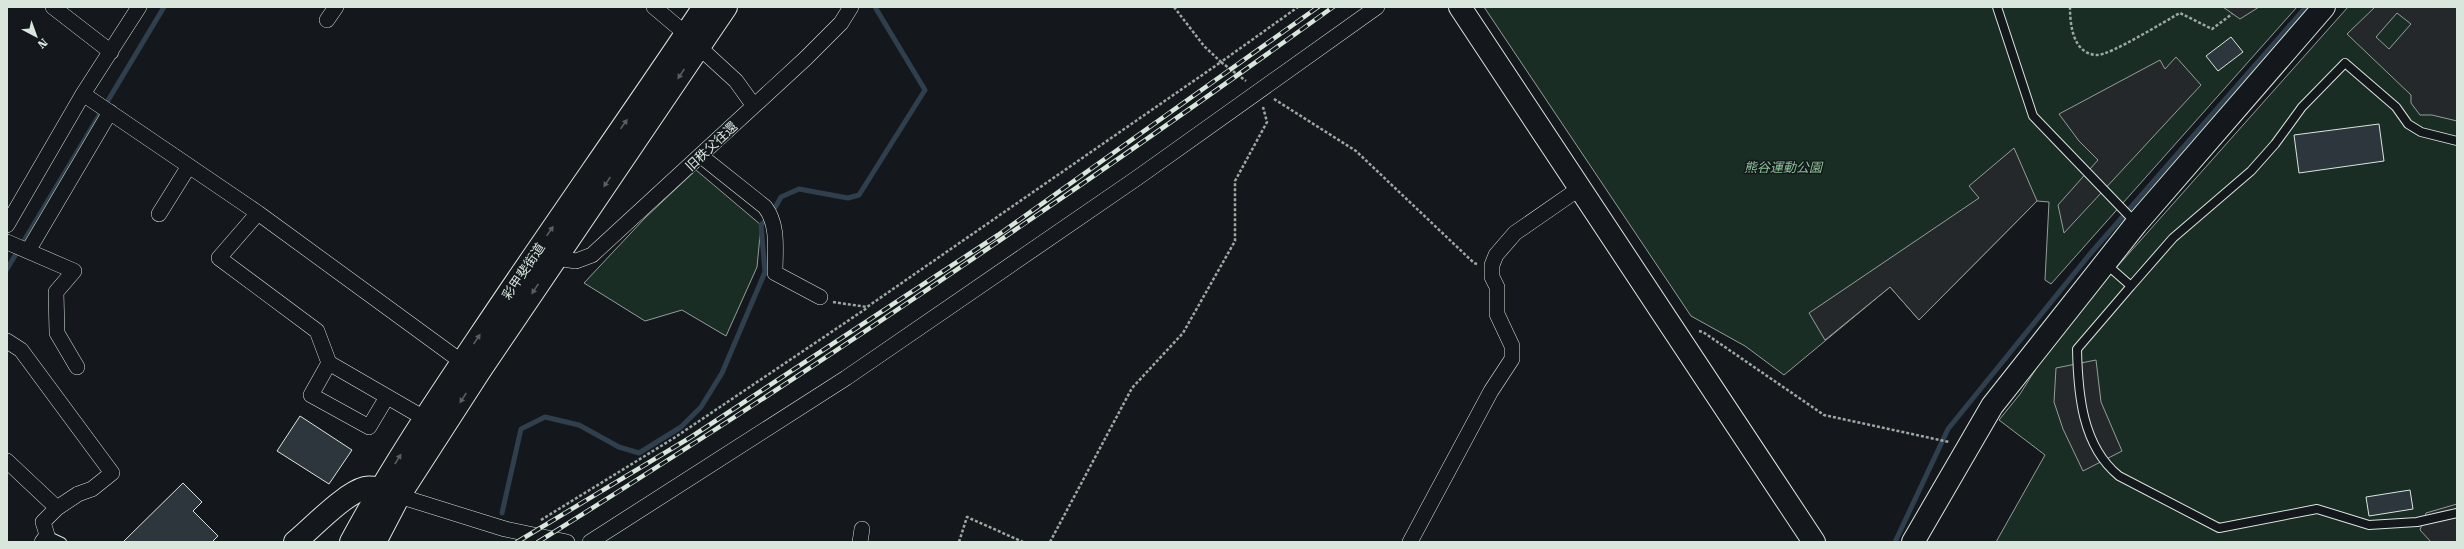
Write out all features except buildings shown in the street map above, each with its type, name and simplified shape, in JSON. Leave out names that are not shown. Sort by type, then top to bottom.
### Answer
[{"type":"main road","name":"彩甲斐街道","points":[[351,542],[390,492],[556,258],[693,41],[704,7]]},
{"type":"main road","name":"彩甲斐街道","points":[[375,542],[390,492],[424,418],[462,362],[693,41],[726,7]]},
{"type":"main road","points":[[1460,7],[1814,542]]},
{"type":"main road","points":[[1913,542],[1992,406],[2135,223],[2324,7]]},
{"type":"main road","points":[[305,539],[352,494],[365,488],[390,492]]},
{"type":"street","points":[[53,7],[111,52]]},
{"type":"street","points":[[7,225],[83,94],[139,7]]},
{"type":"street","points":[[327,20],[336,7]]},
{"type":"street","points":[[654,7],[736,81],[754,106]]},
{"type":"street","name":"旧秩父往還","points":[[556,258],[576,261],[592,255],[701,156],[842,23],[851,7]]},
{"type":"street","points":[[590,542],[846,378],[1259,91],[1377,7]]},
{"type":"street","points":[[83,94],[258,213],[462,362]]},
{"type":"street","points":[[28,250],[110,112]]},
{"type":"street","points":[[701,156],[765,207],[771,215],[775,231],[775,273],[820,297]]},
{"type":"street","points":[[159,214],[189,166]]},
{"type":"street","points":[[1410,542],[1490,390],[1512,359],[1512,346],[1497,314],[1497,288],[1492,277],[1492,265],[1496,255],[1515,233],[1580,188]]},
{"type":"street","points":[[258,213],[219,258],[317,330],[329,363],[424,418]]},
{"type":"street","points":[[7,242],[74,271],[56,292],[58,333],[77,367]]},
{"type":"street","points":[[7,342],[21,350],[112,473],[92,489],[78,494],[57,508],[43,522],[44,538]]},
{"type":"street","points":[[329,363],[311,395],[369,427],[387,397]]},
{"type":"street","points":[[7,461],[57,508]]},
{"type":"street","points":[[390,492],[520,532],[567,542]]},
{"type":"lane","points":[[1997,7],[2033,116],[2135,223]]},
{"type":"lane","points":[[2457,141],[2421,132],[2408,124],[2396,107],[2345,63],[2302,107],[2275,144],[2251,171],[2174,238],[2078,349],[2078,389],[2091,440],[2106,466],[2118,476],[2219,528],[2317,509],[2369,525],[2417,522],[2457,513]]},
{"type":"lane","points":[[2105,263],[2131,286]]},
{"type":"lane","points":[[44,538],[62,542]]},
{"type":"path","points":[[1174,7],[1204,46],[1221,62],[1259,91],[1356,151],[1474,263],[1492,265]]},
{"type":"path","points":[[520,532],[674,438],[867,307],[1298,7]]},
{"type":"path","points":[[2070,7],[2070,31],[2083,50],[2098,55],[2113,50],[2180,13],[2212,30],[2232,14]]},
{"type":"path","points":[[1050,542],[1132,388],[1183,333],[1235,242],[1236,181],[1267,122],[1259,91]]},
{"type":"path","points":[[820,297],[836,304],[867,307]]},
{"type":"path","points":[[1672,328],[1703,332],[1824,414],[1900,430],[1968,447]]},
{"type":"path","points":[[959,542],[967,517],[1023,542]]},
{"type":"green space","name":"熊谷運動公園","points":[[1484,7],[2297,7],[2051,284],[2045,280],[2049,202],[2037,201],[1919,320],[1890,287],[1784,375],[1745,346],[1691,316]]},
{"type":"green space","points":[[2348,7],[2457,7],[2457,542],[1996,542],[2045,455],[1999,420],[2020,394],[2060,331]]},
{"type":"green space","points":[[696,170],[761,225],[757,267],[726,336],[682,310],[645,321],[584,283],[645,218]]},
{"type":"shaded area","points":[[2223,7],[2259,7],[2240,19]]},
{"type":"shaded area","points":[[2375,7],[2457,7],[2457,121],[2432,115],[2420,115],[2411,103],[2411,95],[2347,34]],"holes":[[[2397,13],[2411,24],[2389,49],[2376,37]]]},
{"type":"shaded area","points":[[2176,57],[2201,85],[2064,233],[2058,205],[2098,160],[2079,141],[2059,114],[2160,60],[2165,69]]},
{"type":"shaded area","points":[[2014,148],[2037,201],[1919,320],[1890,287],[1825,340],[1809,313],[1979,198],[1969,186]]},
{"type":"shaded area","points":[[2096,360],[2101,402],[2122,451],[2083,471],[2063,429],[2054,402],[2056,368]]},
{"type":"shaded area","points":[[2457,504],[2457,542],[2431,542],[2420,530],[2426,513]]},
{"type":"waterway","points":[[7,269],[164,7]]},
{"type":"waterway","points":[[502,513],[521,429],[545,417],[579,425],[619,447],[639,453],[681,427],[701,407],[722,373],[765,272],[761,225],[771,215],[781,197],[799,189],[848,198],[859,195],[925,90],[875,7]]},
{"type":"waterway","points":[[1895,542],[1948,429],[2090,254],[2306,7]]},
{"type":"railway","points":[[517,542],[691,437],[998,235],[1318,7]]},
{"type":"railway","points":[[538,542],[741,413],[940,281],[1138,145],[1333,7]]}]
